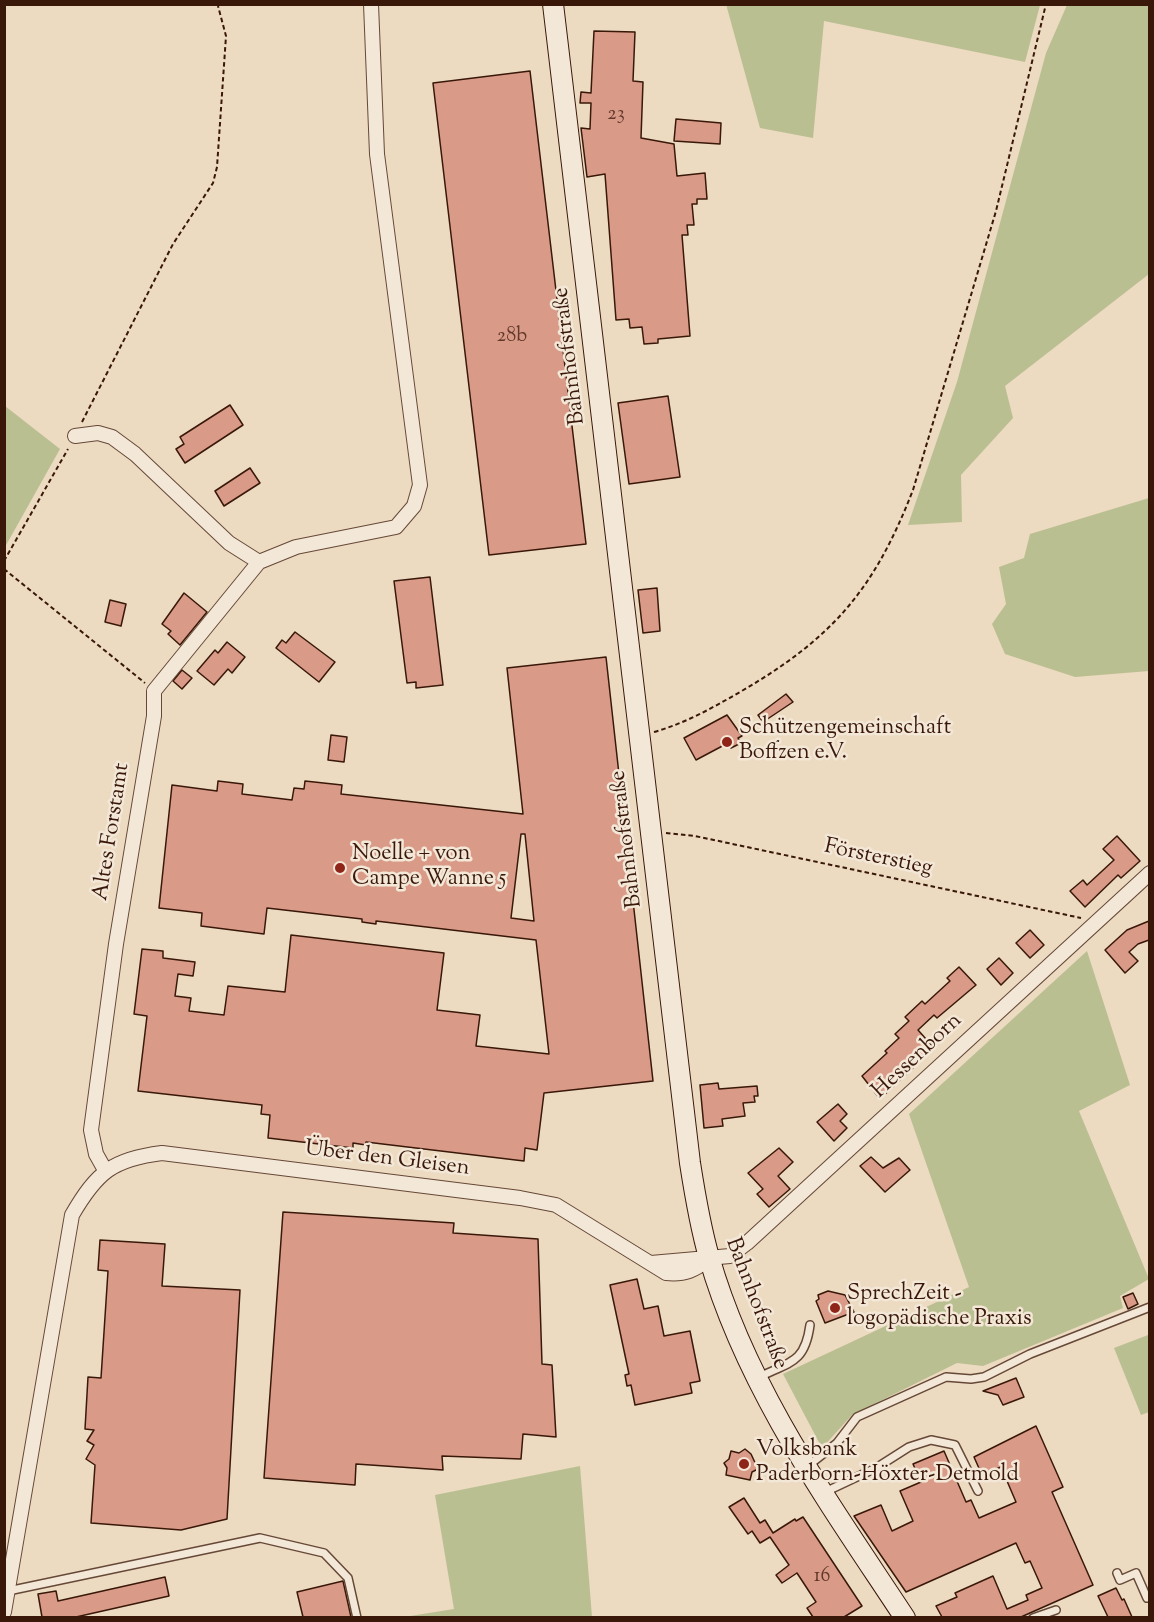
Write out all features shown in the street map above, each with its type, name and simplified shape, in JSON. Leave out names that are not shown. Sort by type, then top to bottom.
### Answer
[{"type":"main road","name":"Bahnhofstraße","points":[[553,4],[690,1163],[700,1223],[709,1259],[726,1308],[756,1378],[823,1493],[905,1617]]},
{"type":"street","points":[[154,691],[259,562],[296,548],[396,527],[414,506],[420,484],[377,154],[370,4]]},
{"type":"street","points":[[75,436],[98,433],[112,437],[135,454],[229,543],[259,562]]},
{"type":"street","name":"Altes Forstamt","points":[[105,1170],[96,1154],[91,1130],[118,932],[154,716],[154,691]]},
{"type":"street","name":"Hessenborn","points":[[709,1259],[730,1256],[747,1243],[1149,873]]},
{"type":"street","name":"Über den Gleisen","points":[[105,1170],[132,1157],[162,1153],[520,1198],[556,1205],[651,1263],[692,1258],[709,1259]]},
{"type":"street","points":[[4,1612],[72,1215],[87,1189],[105,1170]]},
{"type":"lane","points":[[807,1467],[837,1443],[857,1416],[946,1377],[971,1379],[984,1377],[1030,1354],[1149,1307]]},
{"type":"lane","points":[[756,1378],[794,1360],[802,1353],[807,1345],[810,1325]]},
{"type":"lane","points":[[823,1493],[876,1468],[909,1447],[931,1440],[955,1445],[978,1491]]},
{"type":"lane","points":[[8,1591],[260,1538],[324,1553],[348,1578],[357,1617]]},
{"type":"lane","points":[[1117,1573],[1120,1580],[1136,1573],[1147,1598],[1149,1597]]},
{"type":"lane","points":[[1033,1617],[1056,1610]]},
{"type":"path","points":[[640,736],[686,723],[779,669],[824,635],[857,597],[898,528],[913,490],[996,211],[1046,4]]},
{"type":"path","points":[[4,561],[75,436],[173,244],[213,183],[217,167],[226,36],[218,6]]},
{"type":"path","points":[[4,569],[125,664],[154,691]]},
{"type":"path","name":"Försterstieg","points":[[651,832],[695,836],[1097,921]]},
{"type":"green space","points":[[726,4],[1040,5],[1025,62],[824,21],[813,138],[760,128]]},
{"type":"green space","points":[[1067,5],[1149,5],[1149,274],[1005,386],[1013,418],[961,475],[962,522],[908,525],[957,382],[1046,53]]},
{"type":"green space","points":[[5,406],[60,449],[5,547]]},
{"type":"green space","points":[[1149,498],[1149,671],[1075,677],[1005,654],[992,624],[1006,604],[999,567],[1024,558],[1030,534]]},
{"type":"green space","points":[[1087,951],[1130,1085],[1079,1111],[1149,1279],[1120,1296],[1123,1308],[983,1366],[957,1363],[852,1415],[822,1448],[783,1374],[969,1287],[909,1114]]},
{"type":"green space","points":[[1148,1335],[1149,1412],[1141,1415],[1114,1348]]},
{"type":"green space","points":[[580,1466],[592,1617],[404,1617],[454,1609],[435,1495]]},
{"type":"building","points":[[594,31],[635,32],[633,81],[643,82],[641,138],[674,144],[677,176],[705,173],[707,199],[697,199],[697,204],[692,204],[694,225],[687,225],[688,235],[682,235],[690,336],[658,339],[658,343],[644,344],[642,327],[630,328],[629,319],[616,320],[605,174],[587,177],[581,128],[590,129],[591,103],[580,103],[581,92],[591,93]]},
{"type":"building","points":[[530,71],[586,544],[489,555],[433,83]]},
{"type":"building","points":[[676,119],[721,123],[720,144],[674,141]]},
{"type":"building","points":[[668,396],[680,477],[629,484],[618,403]]},
{"type":"building","points":[[230,405],[243,425],[185,463],[176,449],[184,444],[180,437]]},
{"type":"building","points":[[250,468],[260,483],[224,506],[215,491]]},
{"type":"building","points":[[430,577],[443,685],[416,688],[416,682],[407,683],[394,581]]},
{"type":"building","points":[[657,588],[660,631],[643,633],[638,590]]},
{"type":"building","points":[[184,593],[207,612],[180,645],[168,634],[171,631],[162,624]]},
{"type":"building","points":[[110,600],[126,604],[121,626],[105,622]]},
{"type":"building","points":[[295,632],[335,662],[319,682],[276,648],[282,640],[286,643]]},
{"type":"building","points":[[227,642],[245,657],[232,673],[228,669],[214,685],[197,671],[215,650],[218,653]]},
{"type":"building","points":[[606,657],[653,1081],[544,1093],[537,1150],[525,1148],[524,1161],[366,1142],[366,1145],[353,1143],[353,1148],[268,1138],[270,1115],[261,1114],[262,1105],[138,1091],[147,1016],[134,1014],[142,949],[163,951],[163,958],[195,962],[193,976],[178,974],[175,996],[191,998],[189,1011],[224,1015],[228,986],[285,992],[291,935],[444,953],[437,1010],[480,1015],[476,1046],[549,1054],[536,940],[376,921],[376,924],[362,922],[362,919],[267,908],[264,934],[201,926],[202,913],[159,908],[172,785],[217,791],[218,781],[243,784],[242,794],[292,800],[294,788],[304,789],[305,781],[342,785],[341,794],[523,814],[507,668]],"holes":[[[521,834],[525,834],[534,921],[511,918]]]},
{"type":"building","points":[[182,670],[192,678],[182,689],[173,681]]},
{"type":"building","points":[[786,694],[793,702],[763,722],[758,715]]},
{"type":"building","points":[[727,715],[742,736],[738,738],[741,743],[731,748],[728,743],[696,760],[684,738]]},
{"type":"building","points":[[331,735],[347,737],[344,762],[328,760]]},
{"type":"building","points":[[1117,836],[1140,861],[1121,878],[1118,875],[1085,907],[1070,891],[1083,880],[1087,885],[1114,860],[1103,849]]},
{"type":"building","points":[[1149,921],[1149,940],[1138,944],[1129,952],[1138,961],[1125,973],[1105,950],[1127,930]]},
{"type":"building","points":[[1030,930],[1044,945],[1030,958],[1016,943]]},
{"type":"building","points":[[999,958],[1013,973],[1001,985],[987,969]]},
{"type":"building","points":[[959,967],[976,985],[937,1018],[934,1015],[918,1030],[934,1048],[880,1099],[862,1076],[887,1053],[885,1051],[899,1038],[895,1034],[909,1021],[905,1017],[922,1001],[925,1004],[950,981],[947,978]]},
{"type":"building","points":[[718,1083],[719,1089],[757,1086],[758,1096],[754,1096],[755,1102],[743,1103],[745,1116],[722,1119],[723,1126],[704,1128],[700,1085]]},
{"type":"building","points":[[838,1104],[847,1114],[840,1121],[847,1128],[834,1141],[817,1122]]},
{"type":"building","points":[[779,1148],[793,1162],[778,1176],[790,1189],[769,1207],[757,1194],[763,1189],[748,1173]]},
{"type":"building","points":[[871,1157],[883,1168],[899,1158],[910,1170],[885,1192],[860,1166]]},
{"type":"building","points":[[283,1212],[454,1223],[453,1233],[538,1239],[542,1364],[552,1365],[556,1437],[523,1434],[521,1459],[442,1456],[443,1470],[356,1464],[355,1485],[264,1478]]},
{"type":"building","points":[[100,1240],[165,1244],[162,1286],[240,1290],[227,1519],[181,1530],[91,1523],[95,1465],[86,1459],[94,1445],[87,1441],[94,1430],[85,1429],[88,1377],[101,1378],[108,1271],[98,1270]]},
{"type":"building","points":[[637,1279],[644,1309],[658,1306],[664,1336],[690,1331],[700,1381],[690,1383],[692,1393],[635,1405],[631,1385],[627,1386],[625,1375],[629,1374],[610,1285]]},
{"type":"building","name":"SprechZeit - logopädische Praxis","points":[[828,1291],[845,1295],[854,1312],[825,1323],[816,1301],[819,1299],[818,1295]]},
{"type":"building","points":[[1133,1293],[1138,1304],[1128,1309],[1123,1297]]},
{"type":"building","points":[[1016,1378],[1024,1397],[1003,1405],[998,1395],[983,1391]]},
{"type":"building","points":[[1036,1426],[1063,1487],[1052,1492],[1093,1585],[1021,1617],[942,1617],[936,1606],[957,1597],[955,1593],[993,1576],[1007,1609],[1028,1600],[1026,1595],[1042,1588],[1030,1561],[1025,1563],[1016,1543],[906,1592],[854,1516],[881,1505],[892,1531],[913,1521],[900,1491],[921,1482],[913,1464],[944,1451],[966,1502],[971,1500],[979,1518],[1016,1502],[1001,1467],[982,1475],[974,1457]]},
{"type":"building","points":[[745,1449],[751,1454],[758,1469],[752,1472],[750,1480],[726,1475],[727,1468],[724,1463],[729,1459],[731,1451],[739,1453]]},
{"type":"building","points":[[744,1498],[760,1523],[765,1520],[773,1533],[795,1519],[796,1521],[803,1517],[862,1606],[844,1617],[813,1617],[807,1608],[816,1602],[797,1573],[782,1583],[776,1575],[789,1565],[770,1537],[760,1543],[752,1531],[748,1534],[729,1507]]},
{"type":"building","points":[[165,1577],[169,1596],[76,1617],[42,1617],[38,1594],[56,1591],[58,1601]]},
{"type":"building","points":[[343,1581],[351,1617],[303,1617],[297,1592]]},
{"type":"building","points":[[1116,1588],[1132,1617],[1108,1617],[1098,1596]]},
{"type":"place","name":"Schützengemeinschaft Boffzen e.V.","points":[[727,742]]},
{"type":"place","name":"Noelle + von Campe Wanne 5","points":[[340,868]]},
{"type":"place","name":"SprechZeit - logopädische Praxis","points":[[835,1308]]},
{"type":"place","name":"Volksbank Paderborn-Höxter-Detmold","points":[[744,1464]]}]
